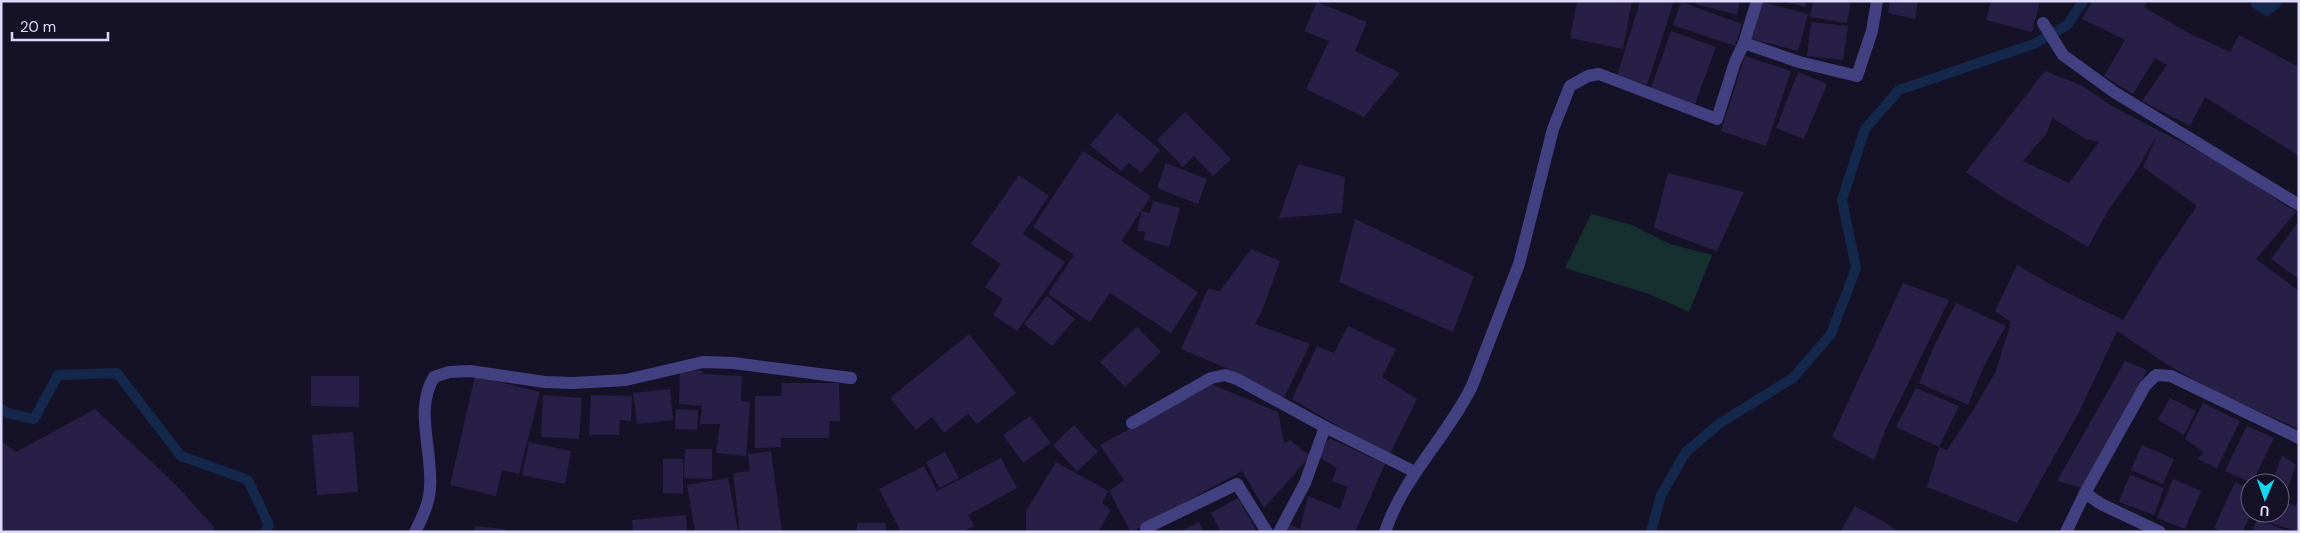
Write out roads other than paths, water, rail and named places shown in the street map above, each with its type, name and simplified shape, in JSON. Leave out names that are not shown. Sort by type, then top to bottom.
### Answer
[{"type":"street","points":[[1385,532],[1392,512],[1415,472],[1463,405],[1472,386],[1519,264],[1552,129],[1570,86],[1588,76],[1599,74],[1717,119],[1757,1]]},
{"type":"street","points":[[1744,43],[1798,62],[1857,76],[1872,31],[1877,1]]},
{"type":"street","points":[[2043,23],[2063,55],[2114,92],[2299,205]]},
{"type":"street","points":[[415,532],[424,513],[430,488],[425,404],[428,386],[434,377],[449,372],[470,372],[545,382],[573,383],[626,380],[703,362],[734,363],[851,378]]},
{"type":"street","points":[[1132,423],[1211,378],[1225,376],[1237,379],[1325,428],[1415,472]]},
{"type":"street","points":[[2066,532],[2085,493],[2145,386],[2156,376],[2172,376],[2299,438]]},
{"type":"street","points":[[1279,532],[1305,483],[1325,428]]},
{"type":"street","points":[[1146,528],[1237,484],[1267,532]]},
{"type":"street","points":[[2085,493],[2101,504],[2160,532]]},
{"type":"water","points":[[2252,1],[2284,1],[2279,8],[2267,17],[2251,6]]},
{"type":"waterway","points":[[1651,532],[1661,495],[1686,452],[1720,423],[1793,378],[1831,334],[1856,268],[1842,200],[1865,129],[1899,90],[2034,44],[2067,25],[2083,1]]},
{"type":"waterway","points":[[1,409],[7,413],[34,419],[58,375],[117,373],[181,456],[248,480],[269,525],[265,532]]}]
